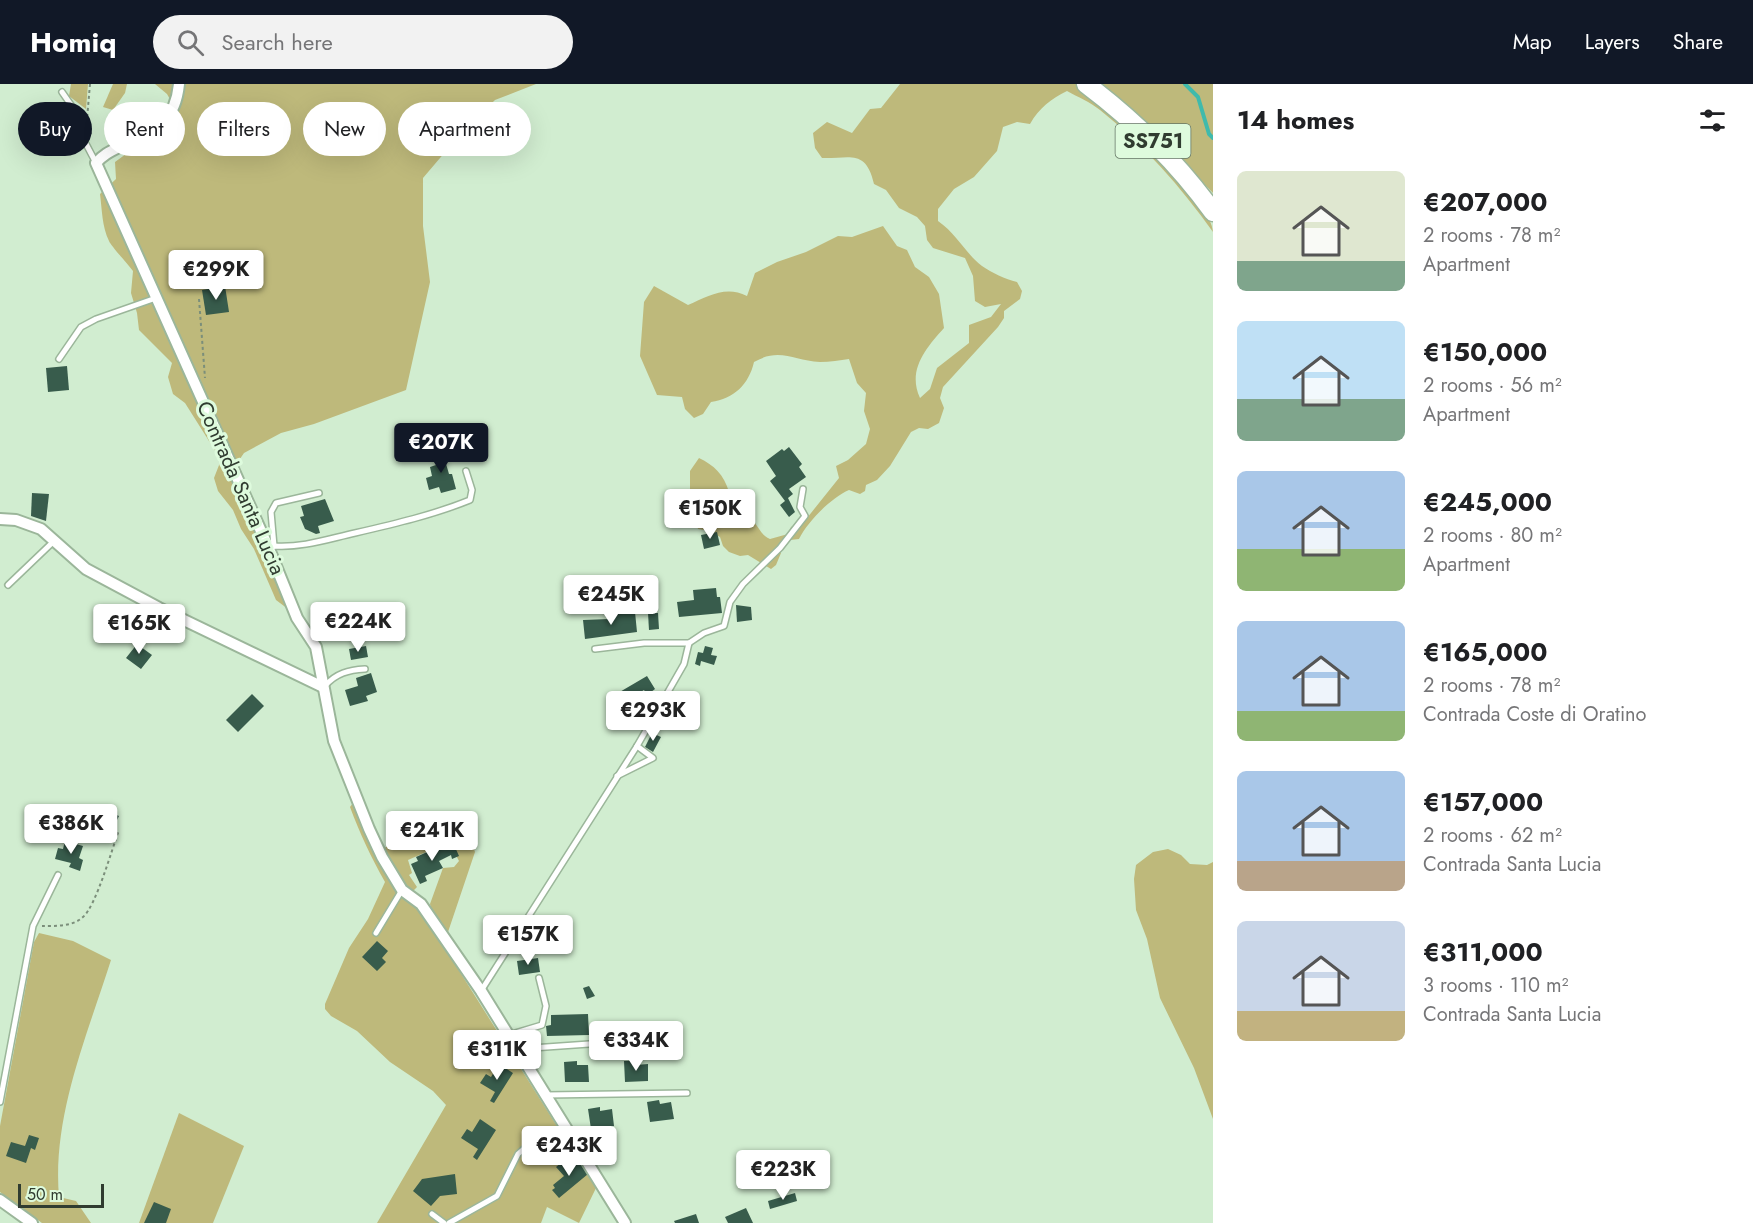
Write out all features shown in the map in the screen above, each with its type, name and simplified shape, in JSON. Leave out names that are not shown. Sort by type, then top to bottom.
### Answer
[{"type":"main road","name":"SS751","points":[[1086,84],[1124,113],[1158,145],[1197,190]]},
{"type":"main road","points":[[1197,190],[1213,201]]},
{"type":"main road","points":[[1197,190],[1213,212]]},
{"type":"street","points":[[96,163],[102,155],[148,134],[165,122],[177,102],[179,84]]},
{"type":"street","name":"Contrada Santa Lucia","points":[[96,163],[201,399],[272,547],[297,618],[316,647],[334,741],[382,857],[402,890],[421,904],[481,991],[625,1223]]},
{"type":"street","points":[[0,519],[24,523],[40,529],[56,540],[86,569],[159,608],[323,687]]},
{"type":"street","points":[[0,1200],[32,1223]]},
{"type":"lane","points":[[62,92],[69,102]]},
{"type":"lane","points":[[92,156],[96,163]]},
{"type":"lane","points":[[59,359],[81,327],[96,319],[156,298]]},
{"type":"lane","points":[[319,493],[276,503],[271,512],[272,547],[310,544],[404,521],[470,500],[472,490],[466,471]]},
{"type":"lane","points":[[595,649],[644,643],[690,643],[704,633],[724,627],[730,602],[743,584],[780,548],[805,516],[800,507],[803,489]]},
{"type":"lane","points":[[8,585],[56,540]]},
{"type":"lane","points":[[481,991],[615,777],[637,746],[684,664],[690,643]]},
{"type":"lane","points":[[323,687],[332,677],[350,669],[365,669]]},
{"type":"lane","points":[[615,777],[653,758],[637,746]]},
{"type":"lane","points":[[0,1102],[33,926],[58,875]]},
{"type":"lane","points":[[376,933],[402,890]]},
{"type":"lane","points":[[508,1036],[542,1025],[546,1006],[539,978]]},
{"type":"lane","points":[[516,1049],[589,1044]]},
{"type":"lane","points":[[545,1095],[687,1093]]},
{"type":"lane","points":[[449,1223],[497,1196],[518,1155],[526,1146],[539,1138],[569,1135]]},
{"type":"lane","points":[[432,1214],[444,1223]]},
{"type":"path","points":[[88,102],[90,84]]},
{"type":"path","points":[[199,299],[205,357],[205,386],[201,399]]},
{"type":"path","points":[[33,926],[64,926],[82,918],[91,906],[119,830]]},
{"type":"shaded area","points":[[71,84],[88,84],[87,102],[77,102],[69,96]]},
{"type":"shaded area","points":[[113,84],[127,84],[125,93],[119,102],[105,102]]},
{"type":"shaded area","points":[[155,84],[536,84],[493,102],[398,102],[398,156],[442,156],[423,178],[423,226],[430,282],[406,390],[314,424],[281,433],[244,453],[231,472],[288,609],[276,600],[254,549],[241,529],[233,510],[218,491],[214,478],[221,460],[185,403],[173,394],[168,377],[172,363],[139,330],[131,293],[133,271],[110,243],[105,230],[100,194],[116,179],[115,162],[123,156],[185,156],[185,102],[172,102],[167,94]]},
{"type":"shaded area","points":[[900,84],[1213,84],[1213,193],[1125,102],[1110,91],[1101,103],[1184,184],[1209,219],[1213,232],[1175,183],[1147,152],[1096,107],[1067,91],[1046,104],[1030,124],[1017,122],[1003,127],[997,151],[974,177],[954,189],[938,209],[938,221],[982,266],[999,276],[1017,282],[1022,291],[1020,299],[1004,311],[1004,318],[998,327],[943,387],[940,398],[944,408],[939,423],[928,429],[919,428],[911,432],[890,466],[877,480],[866,485],[865,491],[860,494],[849,490],[828,504],[808,525],[799,539],[790,540],[778,548],[781,553],[776,565],[771,569],[748,555],[740,556],[729,552],[723,546],[720,537],[710,531],[698,529],[690,498],[690,471],[699,458],[709,464],[718,471],[724,481],[735,508],[752,520],[765,536],[770,539],[788,534],[791,527],[807,518],[839,478],[836,466],[848,460],[866,444],[870,429],[864,411],[866,393],[857,383],[849,359],[820,362],[779,355],[772,356],[754,362],[752,370],[739,389],[727,398],[711,402],[703,414],[694,418],[685,409],[682,397],[657,395],[640,356],[644,302],[654,286],[688,305],[717,293],[732,292],[747,296],[755,273],[838,236],[852,237],[883,226],[897,246],[907,250],[915,267],[929,277],[939,294],[944,328],[920,360],[916,378],[920,398],[930,389],[937,368],[969,343],[969,325],[991,317],[1001,304],[985,307],[975,301],[973,276],[965,258],[933,248],[927,240],[925,226],[917,217],[899,208],[886,190],[874,184],[871,173],[861,160],[848,157],[822,158],[815,148],[813,133],[827,122],[852,133],[870,109],[881,108]]},
{"type":"shaded area","points":[[353,803],[365,832],[419,907],[596,1188],[579,1223],[547,1207],[541,1223],[377,1223],[446,1105],[433,1091],[390,1062],[357,1031],[331,1016],[325,1009],[325,1004],[349,948],[368,919],[385,882],[354,817],[350,807]]},
{"type":"shaded area","points":[[443,823],[455,839],[471,840],[475,852],[448,932],[430,904],[443,868],[454,867],[459,861],[449,842],[408,860],[412,873],[409,875],[417,887],[412,892],[401,880],[384,848],[411,836],[409,831]]},
{"type":"shaded area","points":[[1168,849],[1181,855],[1190,864],[1207,865],[1213,862],[1213,1119],[1194,1068],[1160,998],[1147,939],[1136,910],[1134,879],[1136,865],[1153,852]]},
{"type":"shaded area","points":[[39,933],[73,941],[111,960],[73,1077],[61,1136],[58,1167],[59,1197],[76,1201],[91,1223],[42,1223],[0,1192],[0,1126],[34,942]]},
{"type":"shaded area","points":[[179,1113],[244,1146],[213,1223],[139,1223]]},
{"type":"building","points":[[225,286],[229,312],[206,315],[202,290]]},
{"type":"building","points":[[67,366],[69,390],[48,392],[46,368]]},
{"type":"building","points":[[447,442],[451,455],[444,457],[441,444]]},
{"type":"building","points":[[789,447],[802,464],[799,467],[806,477],[789,489],[793,494],[788,498],[795,512],[789,517],[780,505],[785,501],[770,481],[776,476],[766,461],[782,449],[784,451]]},
{"type":"building","points":[[444,457],[456,489],[441,493],[439,487],[429,490],[426,478],[432,476],[430,467],[436,465],[434,460]]},
{"type":"building","points":[[32,493],[49,494],[46,521],[31,516]]},
{"type":"building","points":[[325,499],[334,521],[318,526],[320,533],[316,534],[305,529],[300,517],[304,516],[301,506]]},
{"type":"building","points":[[717,532],[720,545],[704,549],[701,535]]},
{"type":"building","points":[[716,588],[722,613],[679,617],[677,602],[694,600],[693,590]]},
{"type":"building","points":[[736,605],[751,607],[752,620],[737,622]]},
{"type":"building","points":[[635,612],[637,632],[585,639],[583,620],[609,619],[615,614]]},
{"type":"building","points":[[648,613],[658,613],[659,629],[649,630]]},
{"type":"building","points":[[141,639],[145,642],[141,647],[152,655],[141,669],[126,658]]},
{"type":"building","points":[[366,646],[368,657],[351,660],[349,649]]},
{"type":"building","points":[[705,646],[713,648],[711,655],[717,656],[714,665],[701,661],[700,666],[695,664],[698,652],[703,653]]},
{"type":"building","points":[[371,673],[377,692],[366,696],[368,701],[350,706],[345,690],[358,686],[356,678]]},
{"type":"building","points":[[647,676],[655,689],[647,695],[644,690],[624,702],[618,693]]},
{"type":"building","points":[[252,694],[264,706],[238,732],[226,720]]},
{"type":"building","points":[[652,733],[661,737],[653,752],[645,747]]},
{"type":"building","points":[[109,812],[119,816],[116,822],[106,818]]},
{"type":"building","points":[[438,825],[441,836],[417,841],[415,831]]},
{"type":"building","points":[[65,841],[83,846],[79,858],[83,860],[80,871],[69,867],[71,863],[55,859],[58,848],[63,849]]},
{"type":"building","points":[[448,843],[451,849],[455,847],[459,856],[452,859],[451,855],[439,861],[443,868],[425,876],[427,881],[420,884],[411,864],[418,861],[416,857],[434,849],[435,852]]},
{"type":"building","points":[[377,941],[388,951],[382,958],[386,962],[377,971],[362,957]]},
{"type":"building","points":[[538,958],[540,972],[519,975],[517,961]]},
{"type":"building","points":[[589,986],[595,996],[587,999],[583,988]]},
{"type":"building","points":[[588,1014],[589,1035],[547,1036],[546,1026],[551,1025],[551,1015]]},
{"type":"building","points":[[577,1061],[577,1065],[588,1065],[589,1082],[565,1082],[564,1062]]},
{"type":"building","points":[[624,1061],[636,1061],[636,1065],[648,1064],[648,1081],[625,1082]]},
{"type":"building","points":[[499,1064],[513,1073],[494,1103],[490,1101],[495,1092],[480,1083],[486,1074],[491,1077]]},
{"type":"building","points":[[659,1100],[660,1104],[671,1102],[674,1119],[650,1122],[647,1102]]},
{"type":"building","points":[[600,1107],[600,1111],[612,1109],[614,1126],[591,1129],[588,1109]]},
{"type":"building","points":[[480,1119],[496,1130],[477,1160],[473,1157],[478,1149],[461,1138],[467,1129],[472,1132]]},
{"type":"building","points":[[29,1135],[39,1138],[35,1150],[31,1148],[26,1163],[6,1156],[11,1142],[25,1146]]},
{"type":"building","points":[[567,1158],[573,1165],[578,1161],[588,1174],[559,1198],[552,1190],[555,1188],[553,1185],[564,1176],[556,1167]]},
{"type":"building","points":[[455,1174],[457,1194],[440,1196],[431,1206],[413,1191],[422,1179]]},
{"type":"building","points":[[795,1193],[797,1201],[770,1209],[768,1201]]},
{"type":"building","points":[[154,1202],[171,1209],[166,1223],[144,1223]]},
{"type":"building","points":[[746,1208],[753,1223],[728,1223],[725,1217]]},
{"type":"building","points":[[696,1214],[699,1223],[675,1223],[674,1221]]},
{"type":"waterway","points":[[1185,84],[1198,97],[1209,134],[1213,138]]}]
